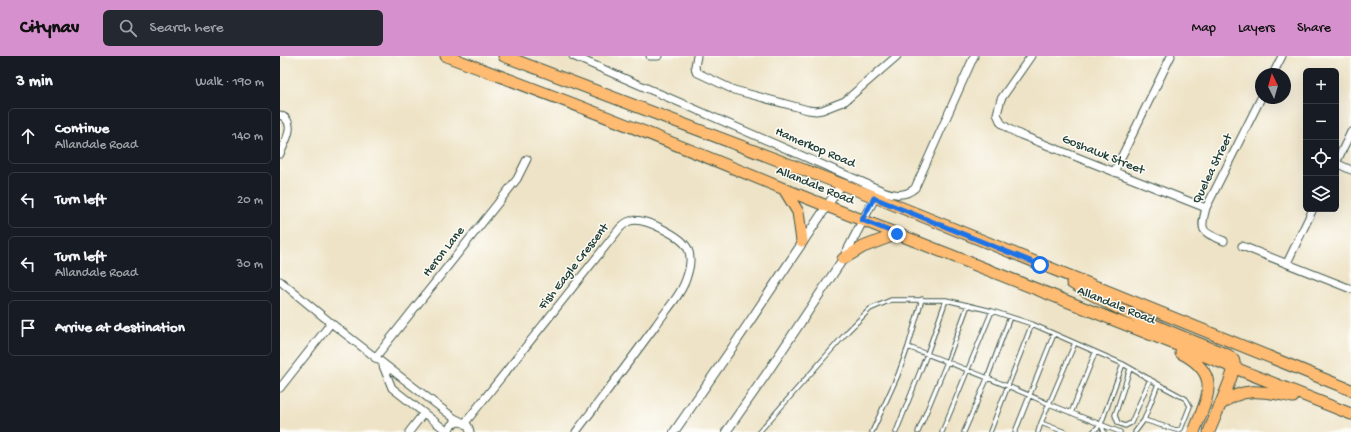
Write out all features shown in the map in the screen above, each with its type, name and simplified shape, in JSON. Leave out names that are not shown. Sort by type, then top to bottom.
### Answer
[{"type":"main road","name":"Allandale Road","points":[[446,56],[697,152],[784,189],[1351,414]]},
{"type":"main road","name":"Allandale Road","points":[[504,56],[874,198],[1351,390]]},
{"type":"main road","points":[[784,189],[798,212],[802,242]]},
{"type":"main road","points":[[843,259],[871,243],[897,234]]},
{"type":"main road","points":[[1040,265],[1096,298],[1151,324],[1228,355],[1234,361],[1234,368],[1230,382],[1209,432]]},
{"type":"main road","points":[[1134,329],[1190,358],[1200,365],[1206,374],[1208,385],[1207,396],[1194,432]]},
{"type":"main road","points":[[1219,406],[1233,396],[1252,391],[1261,391],[1321,403]]},
{"type":"street","name":"Hamerkop Road","points":[[573,56],[883,190],[894,194],[899,194],[910,192],[915,188],[974,56]]},
{"type":"street","points":[[650,56],[658,56]]},
{"type":"street","points":[[696,57],[696,72],[716,82],[734,90],[816,111],[835,106],[845,101],[897,56]]},
{"type":"street","name":"Goshawk Street","points":[[1031,56],[1002,99],[997,114],[1001,123],[1009,129],[1206,208]]},
{"type":"street","points":[[1114,172],[1171,56]]},
{"type":"street","points":[[1276,68],[1282,56]]},
{"type":"street","name":"Quelea Street","points":[[1224,241],[1208,234],[1203,229],[1203,219],[1206,208],[1258,104]]},
{"type":"street","points":[[280,115],[289,123],[289,135],[280,154]]},
{"type":"street","points":[[1339,157],[1351,132]]},
{"type":"street","name":"Heron Lane","points":[[375,358],[517,179],[527,159]]},
{"type":"street","points":[[1339,164],[1351,170]]},
{"type":"street","points":[[674,432],[841,185]]},
{"type":"street","points":[[726,432],[843,259],[874,198]]},
{"type":"street","points":[[1287,264],[1312,212]]},
{"type":"street","name":"Fish Eagle Crescent","points":[[448,432],[454,423],[468,428],[620,228],[631,220],[648,222],[684,243],[690,256],[687,276],[681,290],[576,432]]},
{"type":"street","points":[[1242,246],[1351,289]]},
{"type":"street","points":[[280,281],[381,363],[468,428]]},
{"type":"street","points":[[280,388],[330,323]]},
{"type":"street","points":[[381,363],[392,388],[423,414],[448,432]]},
{"type":"street","points":[[409,432],[423,414]]},
{"type":"lane","points":[[872,432],[898,375],[922,299]]},
{"type":"lane","points":[[759,432],[848,331],[870,309],[891,300],[922,299],[946,300],[992,311],[1032,324],[1123,364],[1186,399],[1190,406],[1181,429],[1176,430],[1144,420]]},
{"type":"lane","points":[[896,432],[927,354],[946,300]]},
{"type":"lane","points":[[918,432],[947,362],[968,305]]},
{"type":"lane","points":[[942,432],[992,311]]},
{"type":"lane","points":[[964,432],[987,379],[1010,317]]},
{"type":"lane","points":[[990,432],[1032,324]]},
{"type":"lane","points":[[1015,432],[1054,334]]},
{"type":"lane","points":[[1038,432],[1075,344]]},
{"type":"lane","points":[[908,347],[1120,432]]},
{"type":"lane","points":[[1071,413],[1095,353]]},
{"type":"lane","points":[[1093,432],[1101,424],[1123,364]]},
{"type":"lane","points":[[1130,369],[1115,415],[1118,423],[1125,426],[1132,423],[1150,379]]},
{"type":"lane","points":[[1137,432],[1144,420],[1158,384]]},
{"type":"lane","points":[[1041,423],[1063,432]]},
{"type":"lane","points":[[1101,424],[1104,432]]},
{"type":"route","points":[[897,234],[862,220],[874,198],[1040,265]]}]
